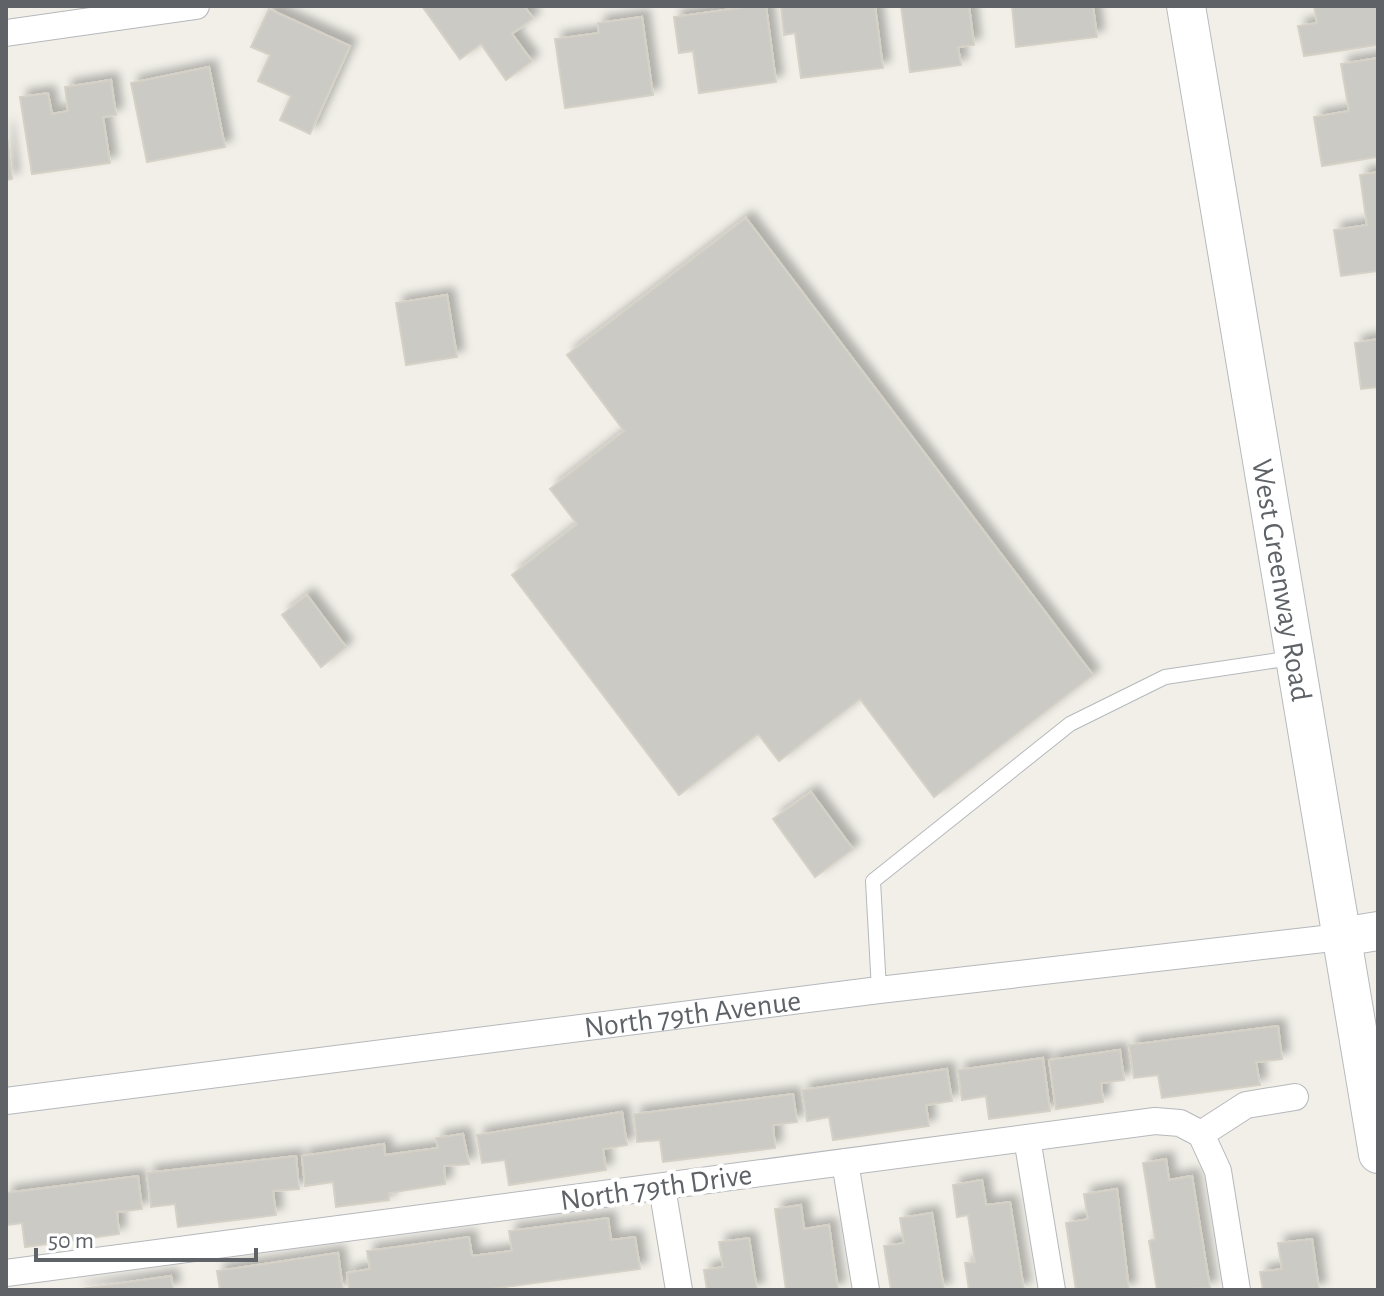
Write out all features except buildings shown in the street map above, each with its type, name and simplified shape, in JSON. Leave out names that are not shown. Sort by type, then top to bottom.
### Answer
[{"type":"street","points":[[6,33],[196,6]]},
{"type":"street","name":"West Greenway Road","points":[[1186,6],[1294,658],[1360,934],[1378,1154]]},
{"type":"street","name":"North 79th Avenue","points":[[6,1101],[879,990],[1360,934]]},
{"type":"street","points":[[1237,1290],[1218,1171],[1201,1134],[1246,1105],[1295,1097]]},
{"type":"street","name":"North 79th Drive","points":[[6,1273],[1155,1121],[1180,1123],[1201,1134]]},
{"type":"street","points":[[1027,1138],[1052,1290]]},
{"type":"street","points":[[845,1162],[866,1290]]},
{"type":"street","points":[[662,1187],[679,1290]]},
{"type":"lane","points":[[879,990],[873,881],[1045,743],[1070,724],[1165,677],[1294,658]]}]
